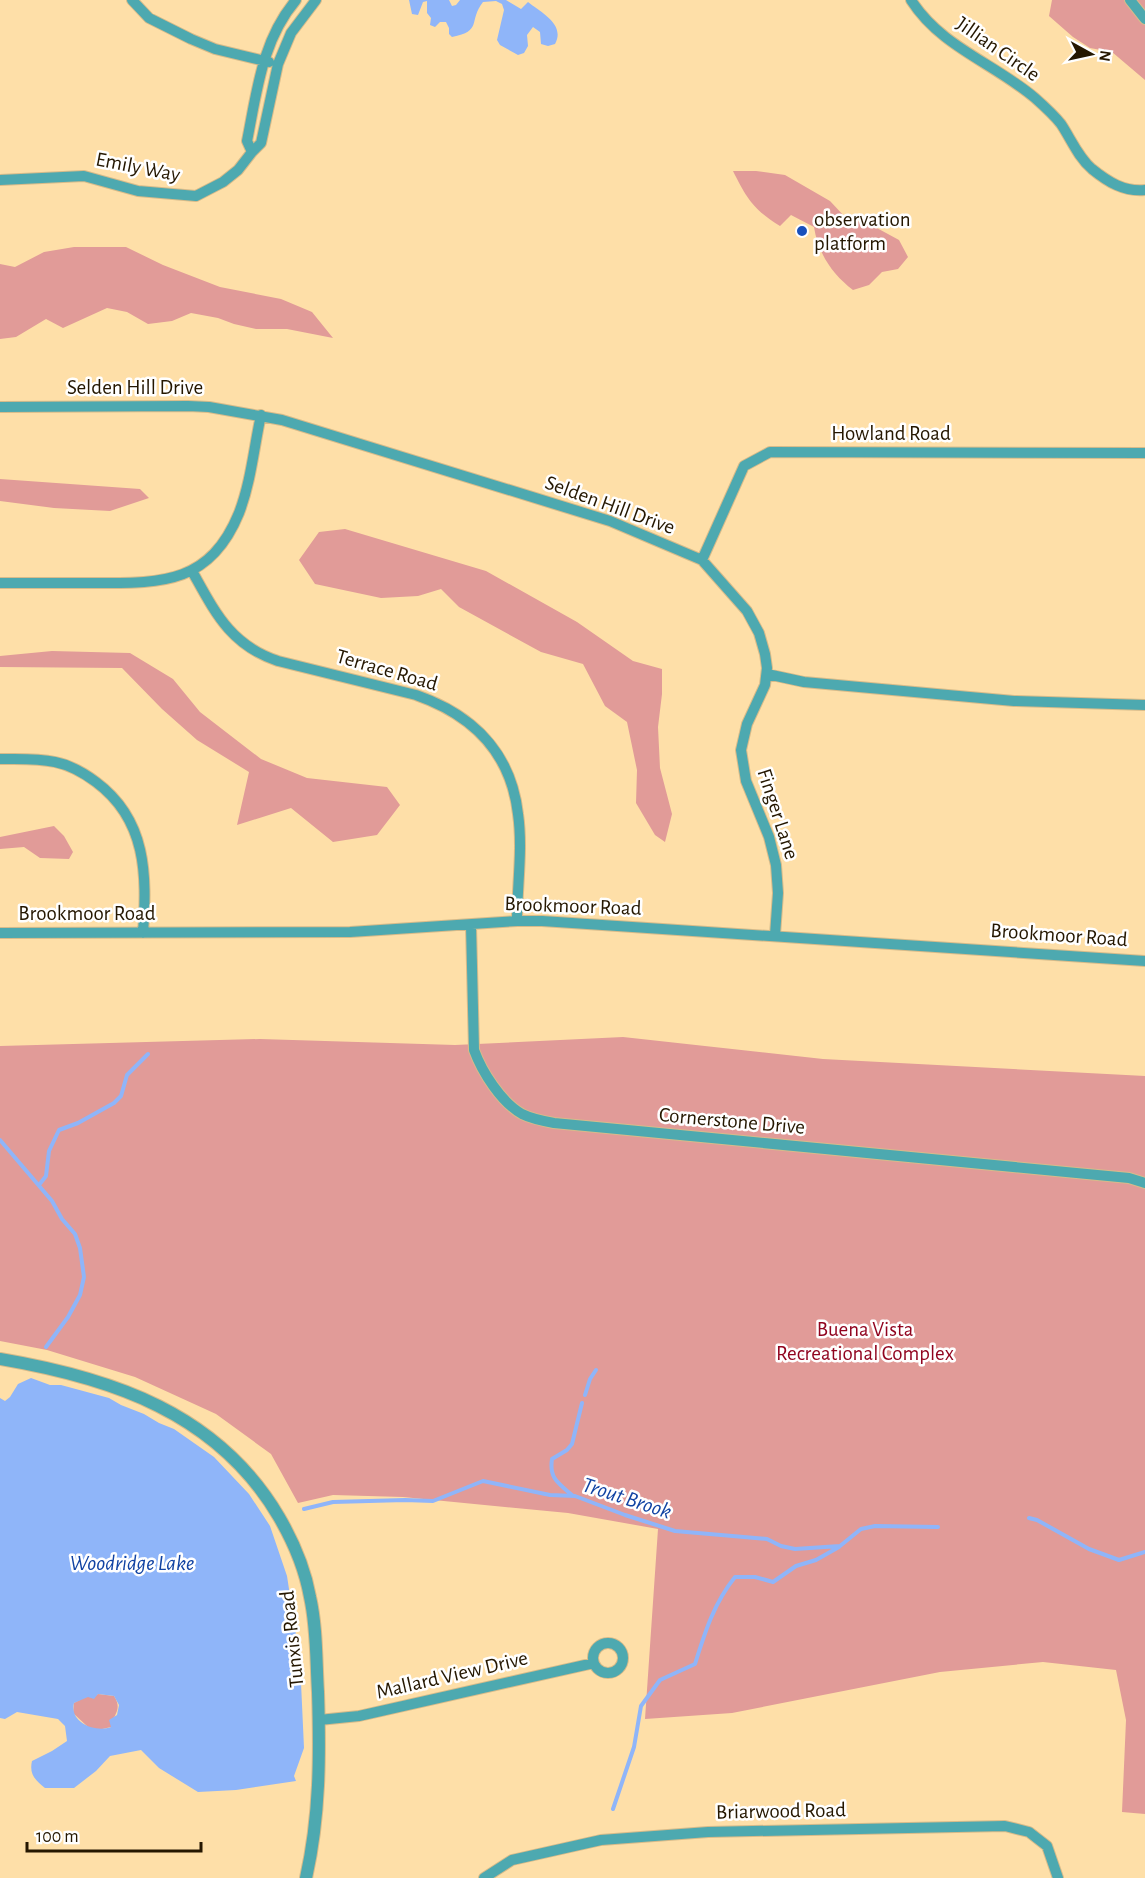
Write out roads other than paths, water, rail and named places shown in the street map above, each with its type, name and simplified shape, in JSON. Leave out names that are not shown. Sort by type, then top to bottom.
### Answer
[{"type":"street","points":[[132,0],[149,18],[191,39],[215,49],[278,64]]},
{"type":"street","points":[[252,152],[247,141],[263,61],[279,25],[296,0]]},
{"type":"street","name":"Emily Way","points":[[0,180],[84,176],[138,192],[196,196],[224,182],[238,170],[261,143],[278,64],[291,33],[316,0]]},
{"type":"street","name":"Jillian Circle","points":[[911,0],[922,18],[962,51],[1007,77],[1036,99],[1059,123],[1086,164],[1110,184],[1136,191],[1145,190]]},
{"type":"street","points":[[1130,0],[1145,19]]},
{"type":"street","name":"Selden Hill Drive","points":[[0,407],[188,406],[261,415],[610,521],[702,560],[752,618],[762,643],[767,674]]},
{"type":"street","points":[[0,584],[141,583],[171,579],[192,571],[214,552],[228,535],[236,519],[243,501],[261,415]]},
{"type":"street","name":"Howland Road","points":[[702,560],[744,466],[770,452],[1145,453]]},
{"type":"street","name":"Terrace Road","points":[[192,571],[229,631],[256,652],[278,661],[416,695],[464,718],[486,738],[507,773],[517,805],[520,833],[517,921]]},
{"type":"street","points":[[767,674],[804,682],[1014,701],[1145,705]]},
{"type":"street","name":"Finger Lane","points":[[767,674],[763,689],[744,732],[741,755],[746,781],[769,837],[776,865],[778,893],[775,935]]},
{"type":"street","points":[[0,759],[36,760],[64,765],[92,779],[118,801],[130,819],[142,855],[143,933]]},
{"type":"street","name":"Brookmoor Road","points":[[0,933],[350,932],[517,921],[775,935],[1145,961]]},
{"type":"street","name":"Cornerstone Drive","points":[[471,925],[474,1050],[478,1062],[501,1095],[519,1112],[528,1117],[554,1123],[1129,1178],[1145,1183]]},
{"type":"street","name":"Tunxis Road","points":[[0,1359],[63,1371],[151,1401],[203,1431],[233,1457],[253,1479],[285,1529],[304,1572],[314,1626],[320,1763],[314,1834],[306,1878]]},
{"type":"street","name":"Mallard View Drive","points":[[319,1720],[359,1716],[594,1663]]},
{"type":"street","name":"Briarwood Road","points":[[484,1878],[512,1860],[601,1840],[708,1832],[1005,1827],[1029,1832],[1047,1846],[1058,1878]]},
{"type":"water","points":[[409,0],[449,0],[452,6],[460,0],[506,0],[521,9],[528,2],[550,19],[557,30],[557,37],[555,44],[548,46],[541,44],[540,32],[533,27],[527,35],[528,46],[524,53],[518,55],[500,45],[497,40],[504,10],[502,4],[496,1],[483,2],[468,32],[452,37],[446,22],[440,22],[435,27],[430,25],[431,18],[427,13],[427,1],[423,2],[418,15],[412,14]]},
{"type":"water","name":"Woodridge Lake","points":[[31,1378],[50,1385],[61,1385],[109,1398],[144,1414],[174,1429],[214,1457],[249,1494],[270,1526],[287,1576],[300,1661],[304,1748],[294,1776],[296,1781],[236,1790],[198,1792],[159,1768],[141,1750],[110,1756],[96,1771],[74,1788],[45,1788],[36,1779],[31,1770],[32,1761],[67,1741],[65,1726],[58,1719],[17,1712],[5,1719],[0,1718],[0,1398],[5,1401],[18,1384]],"holes":[[[98,1694],[114,1696],[119,1705],[117,1715],[109,1720],[111,1727],[91,1727],[79,1721],[75,1716],[74,1703],[88,1697],[94,1699]]]},
{"type":"waterway","points":[[39,1185],[46,1176],[49,1151],[59,1130],[78,1123],[114,1103],[121,1096],[127,1075],[148,1054]]},
{"type":"waterway","points":[[0,1140],[52,1201],[62,1219],[75,1234],[80,1248],[84,1277],[80,1295],[68,1317],[46,1347]]},
{"type":"waterway","points":[[585,1395],[590,1379],[596,1370]]},
{"type":"waterway","points":[[572,1495],[553,1476],[551,1466],[552,1459],[572,1444],[582,1403]]},
{"type":"waterway","name":"Trout Brook","points":[[304,1509],[333,1502],[433,1501],[483,1481],[550,1495],[575,1496],[675,1531],[767,1539],[781,1546],[795,1549],[840,1546],[861,1529],[875,1526],[938,1527]]},
{"type":"waterway","name":"Trout Brook","points":[[1029,1518],[1037,1520],[1089,1549],[1119,1560],[1145,1552]]},
{"type":"waterway","points":[[613,1809],[634,1747],[641,1706],[660,1680],[695,1664],[716,1608],[735,1577],[755,1577],[773,1582],[796,1566],[816,1560],[839,1547]]},
{"type":"place","name":"observation platform","points":[[802,231]]},
{"type":"park label","name":"Buena Vista Recreational Complex","points":[[865,1341]]}]
